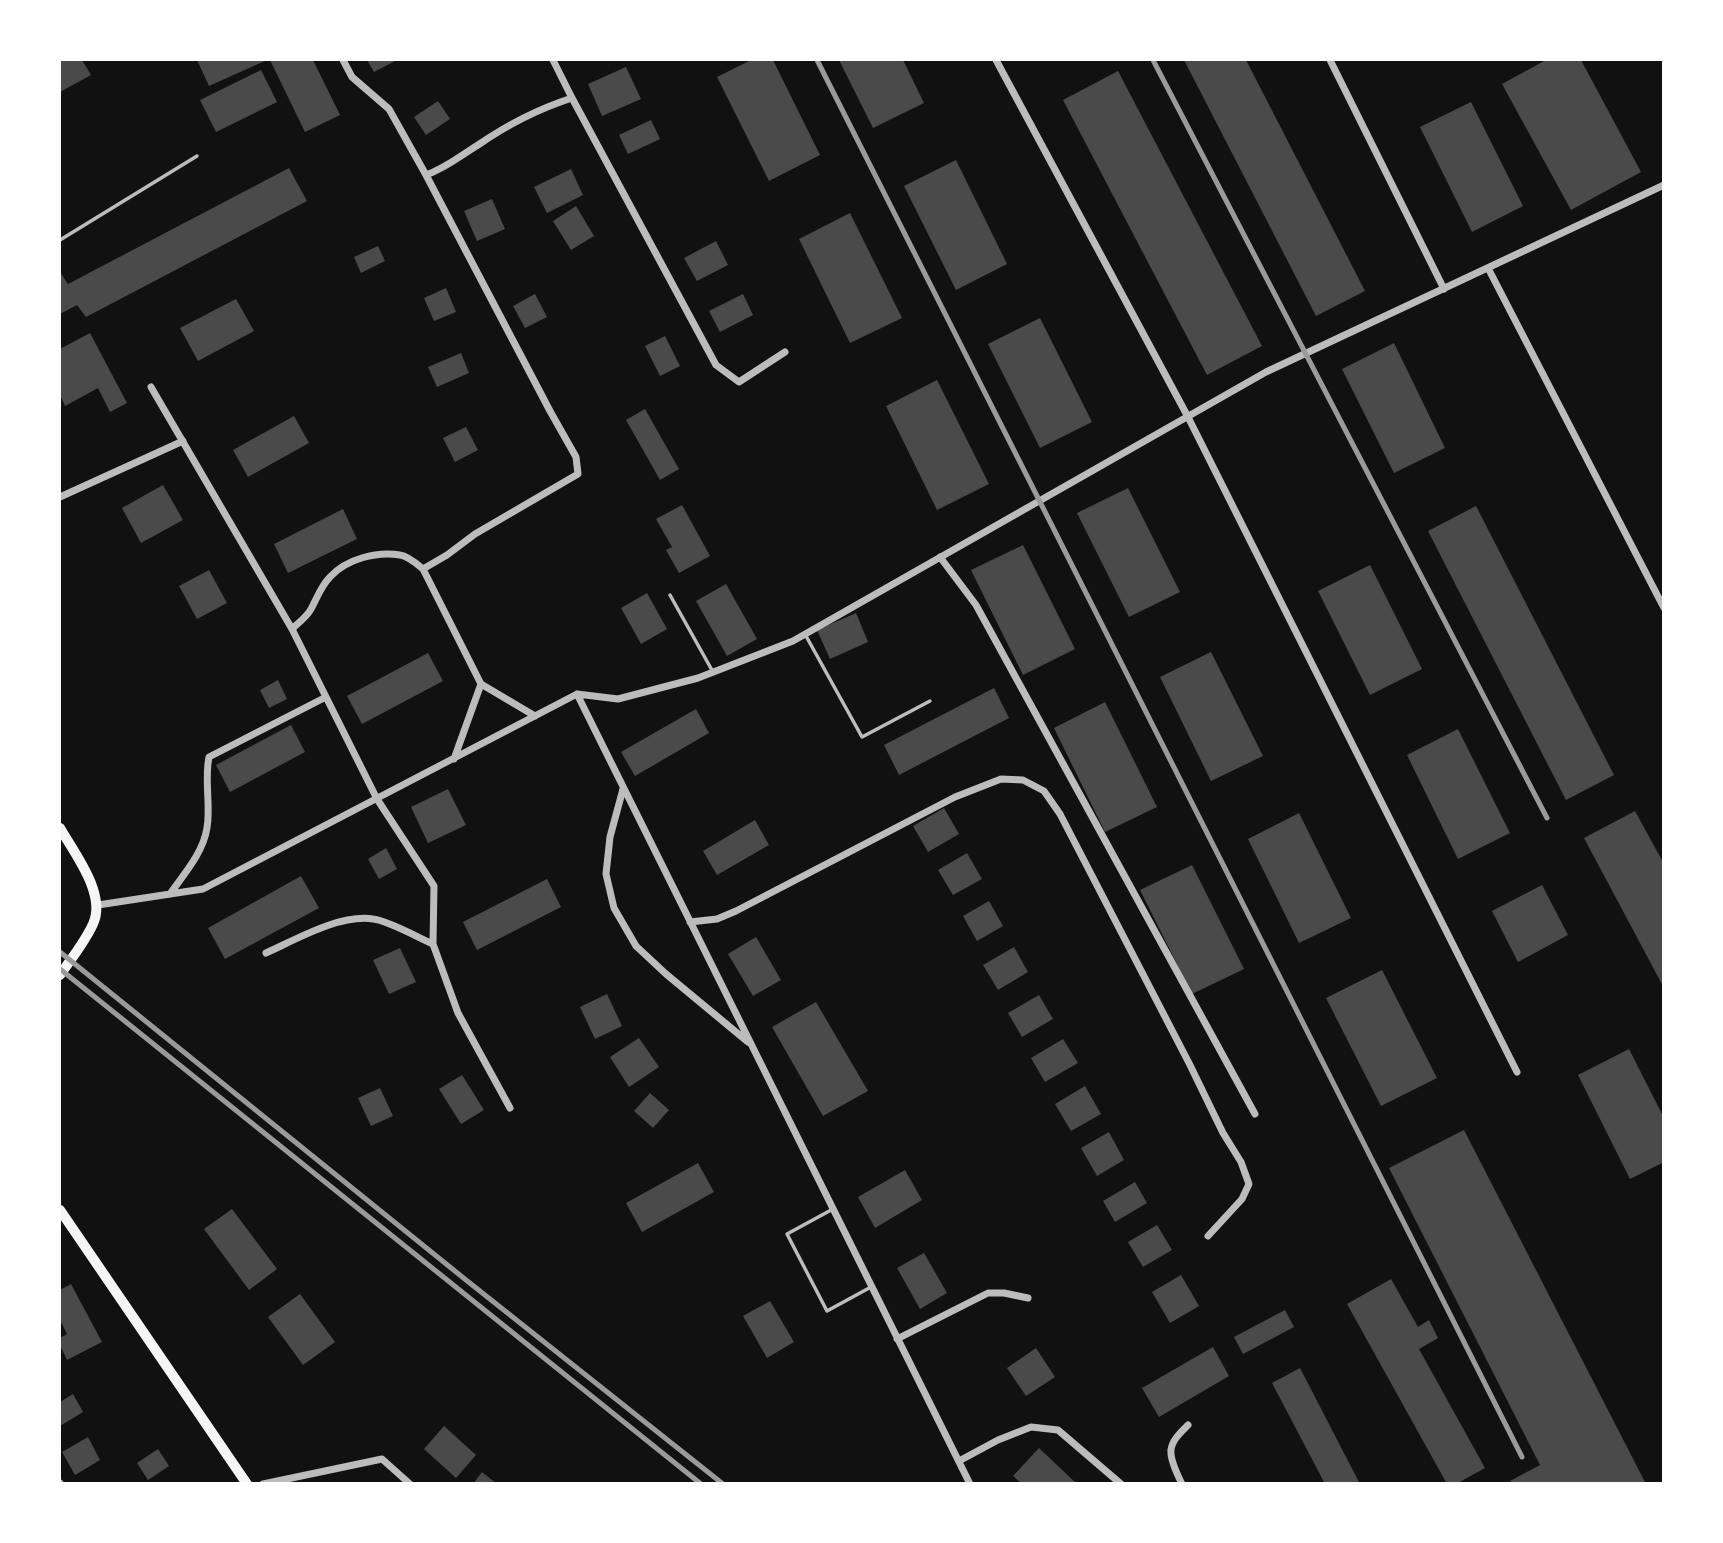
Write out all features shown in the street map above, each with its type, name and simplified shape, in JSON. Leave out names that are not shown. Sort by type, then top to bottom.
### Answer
[{"type":"main road","points":[[60,828],[92,883],[98,905],[94,922],[60,975]]},
{"type":"main road","points":[[60,1210],[247,1483]]},
{"type":"street","points":[[343,60],[352,76],[389,109],[576,457],[578,474],[475,534],[423,569]]},
{"type":"street","points":[[553,60],[716,365],[739,382],[785,352]]},
{"type":"street","points":[[996,60],[1188,417],[1517,1072]]},
{"type":"street","points":[[1330,60],[1444,289]]},
{"type":"street","points":[[426,175],[443,169],[512,123],[572,98]]},
{"type":"street","points":[[98,905],[203,889],[577,694],[618,699],[698,678],[793,641],[1266,372],[1664,185]]},
{"type":"street","points":[[1488,268],[1664,608]]},
{"type":"street","points":[[151,387],[292,629],[377,799],[434,886],[433,944],[458,1013],[510,1108]]},
{"type":"street","points":[[60,497],[183,441]]},
{"type":"street","points":[[292,629],[310,612],[330,576],[345,565],[363,557],[403,555],[423,569],[481,684],[535,716]]},
{"type":"street","points":[[940,557],[976,606],[1255,1114]]},
{"type":"street","points":[[454,759],[481,684]]},
{"type":"street","points":[[577,694],[970,1483]]},
{"type":"street","points":[[170,894],[202,847],[207,827],[206,771],[209,757],[326,697]]},
{"type":"street","points":[[690,922],[717,919],[736,911],[955,797],[1001,779],[1023,780],[1044,791],[1060,814],[1223,1133],[1241,1162],[1249,1184],[1242,1199],[1208,1236]]},
{"type":"street","points":[[624,788],[610,837],[606,874],[614,908],[636,946],[751,1045]]},
{"type":"street","points":[[266,953],[339,921],[356,918],[376,919],[433,944]]},
{"type":"street","points":[[897,1339],[988,1293],[1028,1298]]},
{"type":"street","points":[[1182,1483],[1171,1450],[1177,1436],[1188,1425]]},
{"type":"street","points":[[959,1461],[998,1440],[1031,1427],[1058,1430],[1121,1483]]},
{"type":"street","points":[[263,1483],[382,1459],[410,1483]]},
{"type":"lane","points":[[60,240],[197,156]]},
{"type":"lane","points":[[670,596],[713,672]]},
{"type":"lane","points":[[805,634],[862,737],[930,701]]},
{"type":"lane","points":[[833,1209],[787,1234],[827,1311],[871,1287]]},
{"type":"building","points":[[60,60],[82,60],[91,75],[60,92]]},
{"type":"building","points":[[197,60],[267,60],[209,86]]},
{"type":"building","points":[[270,60],[313,60],[340,115],[305,132]]},
{"type":"building","points":[[367,60],[397,60],[374,72]]},
{"type":"building","points":[[751,60],[773,60],[820,155],[769,181],[717,77]]},
{"type":"building","points":[[839,60],[903,60],[924,103],[873,128]]},
{"type":"building","points":[[1184,60],[1246,60],[1365,291],[1316,316]]},
{"type":"building","points":[[1546,60],[1581,60],[1641,172],[1571,210],[1502,84]]},
{"type":"building","points":[[626,67],[641,99],[602,116],[588,84]]},
{"type":"building","points":[[261,70],[277,102],[216,132],[200,100]]},
{"type":"building","points":[[1118,71],[1262,346],[1207,375],[1063,100]]},
{"type":"building","points":[[438,101],[450,119],[426,135],[414,117]]},
{"type":"building","points":[[1471,102],[1523,206],[1472,232],[1420,127]]},
{"type":"building","points":[[651,120],[660,139],[628,154],[619,135]]},
{"type":"building","points":[[956,160],[1007,264],[956,290],[904,186]]},
{"type":"building","points":[[289,168],[307,201],[86,317],[77,305],[60,314],[60,272],[68,284]]},
{"type":"building","points":[[571,169],[583,195],[547,213],[534,187]]},
{"type":"building","points":[[492,199],[505,229],[477,241],[464,211]]},
{"type":"building","points":[[576,206],[594,236],[571,250],[553,221]]},
{"type":"building","points":[[850,213],[902,318],[850,343],[799,239]]},
{"type":"building","points":[[716,241],[728,265],[697,281],[684,258]]},
{"type":"building","points":[[378,246],[385,261],[361,273],[354,257]]},
{"type":"building","points":[[446,288],[456,312],[434,321],[424,298]]},
{"type":"building","points":[[535,294],[547,317],[525,328],[513,306]]},
{"type":"building","points":[[743,294],[753,315],[720,332],[709,311]]},
{"type":"building","points":[[236,299],[254,331],[198,361],[180,328]]},
{"type":"building","points":[[1040,318],[1092,422],[1040,448],[988,344]]},
{"type":"building","points":[[90,333],[127,403],[110,412],[98,388],[65,406],[60,395],[60,349]]},
{"type":"building","points":[[665,336],[680,366],[660,376],[645,346]]},
{"type":"building","points":[[1394,343],[1445,448],[1394,473],[1342,369]]},
{"type":"building","points":[[461,353],[469,373],[437,387],[428,367]]},
{"type":"building","points":[[937,380],[989,484],[937,510],[886,406]]},
{"type":"building","points":[[645,409],[679,469],[660,480],[626,420]]},
{"type":"building","points":[[294,416],[309,443],[248,477],[233,450]]},
{"type":"building","points":[[466,427],[478,450],[455,462],[443,438]]},
{"type":"building","points":[[163,485],[183,520],[141,543],[122,508]]},
{"type":"building","points":[[1128,488],[1180,592],[1129,617],[1077,513]]},
{"type":"building","points":[[682,505],[710,556],[679,573],[666,550],[672,547],[656,519]]},
{"type":"building","points":[[1476,506],[1614,775],[1566,800],[1428,531]]},
{"type":"building","points":[[343,509],[357,539],[288,573],[274,544]]},
{"type":"building","points":[[1023,545],[1075,649],[1023,675],[971,570]]},
{"type":"building","points":[[1370,565],[1422,669],[1370,695],[1318,591]]},
{"type":"building","points":[[209,570],[227,603],[197,619],[179,586]]},
{"type":"building","points":[[726,584],[757,639],[727,656],[696,601]]},
{"type":"building","points":[[647,593],[667,629],[641,644],[621,608]]},
{"type":"building","points":[[856,613],[868,642],[830,659],[817,630]]},
{"type":"building","points":[[1211,652],[1263,756],[1211,781],[1160,677]]},
{"type":"building","points":[[428,653],[443,681],[362,724],[347,696]]},
{"type":"building","points":[[278,680],[287,699],[269,708],[260,690]]},
{"type":"building","points":[[994,688],[1009,718],[899,775],[884,745]]},
{"type":"building","points":[[1105,702],[1157,807],[1105,832],[1054,728]]},
{"type":"building","points":[[696,709],[709,733],[635,776],[621,752]]},
{"type":"building","points":[[291,725],[305,752],[230,792],[216,765]]},
{"type":"building","points":[[1458,729],[1510,833],[1458,859],[1407,755]]},
{"type":"building","points":[[448,789],[466,825],[428,843],[411,807]]},
{"type":"building","points":[[944,808],[959,834],[928,852],[913,826]]},
{"type":"building","points":[[1635,811],[1664,864],[1664,988],[1584,838]]},
{"type":"building","points":[[1299,813],[1351,918],[1299,943],[1248,839]]},
{"type":"building","points":[[755,820],[769,845],[717,875],[703,851]]},
{"type":"building","points":[[386,848],[397,869],[379,879],[368,859]]},
{"type":"building","points":[[967,853],[982,879],[953,895],[938,870]]},
{"type":"building","points":[[1192,865],[1244,969],[1192,994],[1140,890]]},
{"type":"building","points":[[301,876],[319,908],[225,959],[208,928]]},
{"type":"building","points":[[547,879],[561,907],[477,950],[463,922]]},
{"type":"building","points":[[1542,885],[1568,935],[1518,962],[1492,911]]},
{"type":"building","points":[[989,901],[1003,926],[977,941],[963,916]]},
{"type":"building","points":[[756,937],[781,980],[753,996],[728,954]]},
{"type":"building","points":[[1014,947],[1028,972],[998,990],[983,965]]},
{"type":"building","points":[[400,948],[416,982],[389,994],[373,960]]},
{"type":"building","points":[[1382,970],[1437,1078],[1381,1106],[1326,998]]},
{"type":"building","points":[[607,994],[622,1026],[595,1039],[580,1007]]},
{"type":"building","points":[[1039,995],[1053,1019],[1022,1037],[1008,1013]]},
{"type":"building","points":[[816,1002],[868,1091],[823,1116],[772,1027]]},
{"type":"building","points":[[639,1038],[659,1067],[629,1087],[610,1057]]},
{"type":"building","points":[[1063,1039],[1078,1063],[1045,1082],[1031,1058]]},
{"type":"building","points":[[1629,1049],[1664,1118],[1664,1162],[1630,1179],[1578,1075]]},
{"type":"building","points":[[462,1075],[484,1110],[461,1124],[439,1089]]},
{"type":"building","points":[[1085,1086],[1101,1114],[1071,1131],[1055,1104]]},
{"type":"building","points":[[380,1088],[393,1116],[371,1126],[358,1098]]},
{"type":"building","points":[[650,1093],[669,1110],[653,1128],[634,1111]]},
{"type":"building","points":[[1464,1130],[1646,1484],[1512,1484],[1510,1481],[1540,1465],[1389,1168]]},
{"type":"building","points":[[1109,1132],[1124,1160],[1097,1176],[1081,1148]]},
{"type":"building","points":[[698,1163],[714,1192],[642,1232],[626,1203]]},
{"type":"building","points":[[905,1170],[922,1200],[875,1228],[858,1197]]},
{"type":"building","points":[[1135,1182],[1147,1203],[1115,1222],[1103,1201]]},
{"type":"building","points":[[232,1209],[277,1269],[249,1290],[204,1229]]},
{"type":"building","points":[[1157,1225],[1172,1250],[1143,1267],[1128,1242]]},
{"type":"building","points":[[924,1253],[947,1293],[920,1309],[897,1268]]},
{"type":"building","points":[[1181,1275],[1199,1306],[1170,1323],[1152,1292]]},
{"type":"building","points":[[1391,1279],[1418,1327],[1429,1320],[1438,1338],[1419,1349],[1485,1468],[1456,1484],[1447,1484],[1347,1304]]},
{"type":"building","points":[[71,1284],[102,1342],[67,1360],[60,1345],[60,1338],[67,1334],[60,1320],[60,1290]]},
{"type":"building","points":[[300,1294],[335,1342],[303,1365],[268,1317]]},
{"type":"building","points":[[770,1301],[794,1342],[767,1358],[743,1316]]},
{"type":"building","points":[[1285,1310],[1294,1327],[1243,1354],[1234,1337]]},
{"type":"building","points":[[1213,1347],[1229,1376],[1159,1417],[1142,1388]]},
{"type":"building","points":[[1036,1348],[1055,1377],[1026,1396],[1007,1368]]},
{"type":"building","points":[[1300,1368],[1360,1484],[1325,1484],[1272,1383]]},
{"type":"building","points":[[73,1394],[83,1412],[60,1426],[60,1402]]},
{"type":"building","points":[[444,1426],[476,1455],[456,1478],[424,1449]]},
{"type":"building","points":[[88,1437],[100,1460],[75,1475],[62,1452]]},
{"type":"building","points":[[1039,1448],[1077,1484],[1022,1484],[1013,1476]]},
{"type":"building","points":[[158,1449],[169,1466],[148,1480],[137,1463]]},
{"type":"building","points":[[482,1472],[497,1484],[473,1484]]},
{"type":"railway","points":[[817,60],[1522,1457]]},
{"type":"railway","points":[[1153,60],[1547,818]]},
{"type":"railway","points":[[60,952],[723,1484]]},
{"type":"railway","points":[[60,969],[701,1484]]}]
